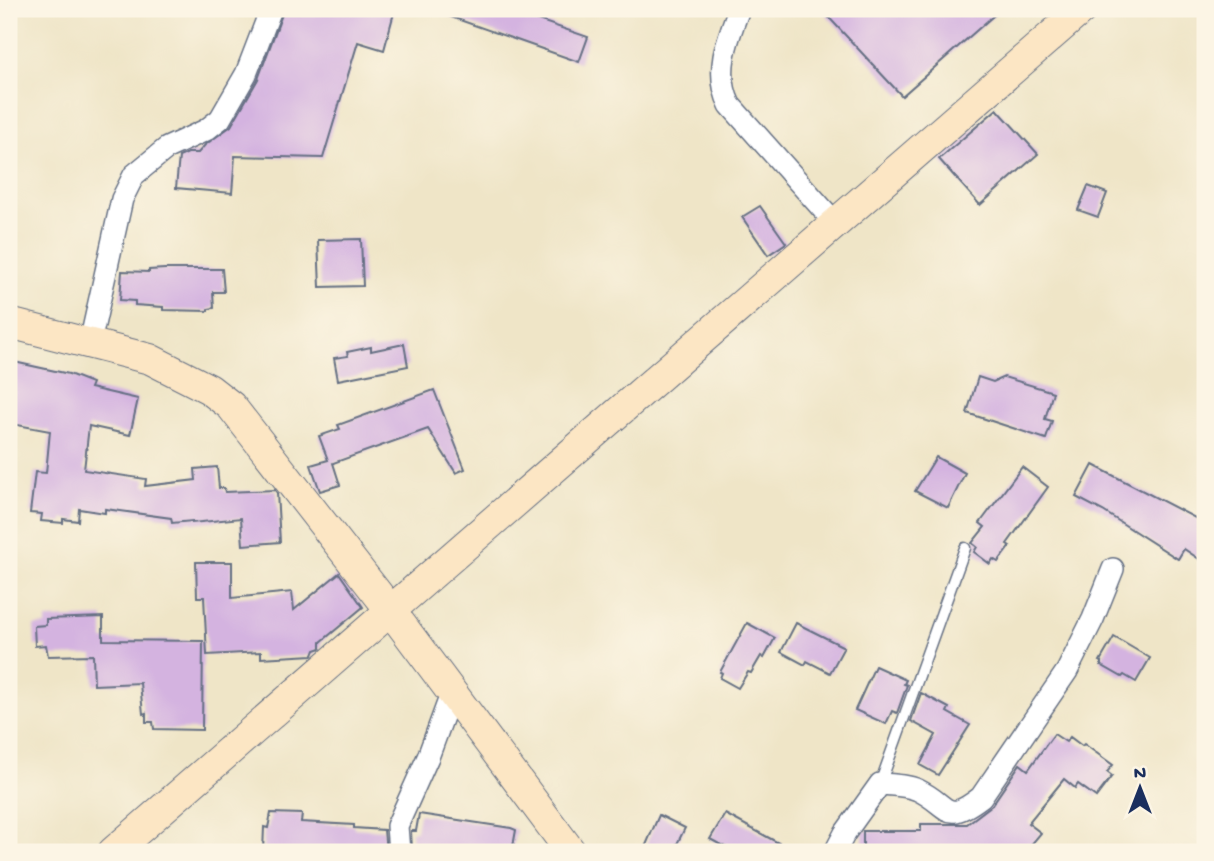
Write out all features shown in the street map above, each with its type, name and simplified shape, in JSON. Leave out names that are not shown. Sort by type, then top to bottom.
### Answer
[{"type":"street","points":[[90,343],[122,199],[134,174],[167,148],[206,130],[220,119],[246,74],[271,9]]},
{"type":"street","points":[[739,9],[728,37],[723,62],[725,96],[836,224]]},
{"type":"street","points":[[113,852],[1082,9]]},
{"type":"street","points":[[9,323],[150,359],[209,389],[231,406],[391,611],[571,852]]},
{"type":"street","points":[[835,852],[845,833],[880,784],[917,790],[950,812],[962,811],[981,797],[1067,671],[1093,619],[1113,569]]},
{"type":"street","points":[[400,852],[397,826],[428,757],[452,692]]},
{"type":"lane","points":[[880,784],[965,548]]},
{"type":"building","points":[[284,9],[395,9],[384,50],[358,42],[323,158],[235,156],[232,193],[176,188],[179,157],[198,153],[231,126],[258,79]]},
{"type":"building","points":[[437,9],[506,9],[588,37],[579,62],[437,12]]},
{"type":"building","points":[[821,9],[1001,9],[902,96]]},
{"type":"building","points":[[997,109],[1038,154],[980,205],[939,159]]},
{"type":"building","points":[[1088,186],[1107,193],[1098,217],[1078,210]]},
{"type":"building","points":[[760,206],[786,243],[768,255],[742,217]]},
{"type":"building","points":[[361,239],[363,286],[320,287],[318,240]]},
{"type":"building","points":[[165,269],[222,269],[224,292],[213,292],[214,308],[208,311],[163,310],[163,307],[135,305],[135,301],[120,300],[122,271],[149,272]]},
{"type":"building","points":[[404,344],[408,366],[338,380],[334,358],[371,347],[371,351]]},
{"type":"building","points":[[14,362],[69,374],[92,383],[90,388],[138,399],[130,435],[89,426],[84,470],[146,479],[145,486],[196,480],[195,469],[217,467],[219,488],[224,488],[225,492],[275,490],[280,542],[243,545],[241,518],[172,523],[171,518],[105,509],[105,513],[79,509],[78,521],[41,521],[42,514],[30,513],[35,472],[46,473],[50,431],[12,424],[13,417],[9,416],[9,390]]},
{"type":"building","points":[[978,377],[993,382],[1004,377],[1053,392],[1045,419],[1052,421],[1046,439],[967,413]]},
{"type":"building","points":[[434,390],[465,469],[456,473],[428,429],[333,463],[340,485],[320,491],[311,465],[328,460],[319,436],[340,429],[338,425]]},
{"type":"building","points":[[936,457],[965,473],[948,508],[915,491]]},
{"type":"building","points":[[1093,465],[1205,523],[1205,563],[1184,549],[1178,559],[1076,497]]},
{"type":"building","points":[[1022,467],[1048,487],[1007,544],[1010,546],[998,562],[993,559],[990,564],[974,552],[977,547],[972,543],[985,527],[980,523]]},
{"type":"building","points":[[196,562],[232,562],[232,598],[292,592],[294,610],[339,573],[363,607],[321,642],[321,648],[315,650],[313,655],[261,658],[261,652],[207,655],[204,597],[197,597]]},
{"type":"building","points":[[103,617],[103,640],[203,641],[202,730],[154,729],[153,722],[146,722],[146,713],[143,714],[140,683],[94,685],[93,655],[48,656],[46,645],[35,646],[34,626],[46,625],[46,619]]},
{"type":"building","points":[[747,623],[775,638],[764,658],[761,656],[738,688],[720,678],[720,672]]},
{"type":"building","points":[[796,623],[844,647],[830,673],[807,661],[805,665],[781,652]]},
{"type":"building","points":[[1114,637],[1150,658],[1136,682],[1101,665],[1100,661]]},
{"type":"building","points":[[875,666],[906,680],[904,684],[907,685],[897,713],[892,711],[886,724],[855,710]]},
{"type":"building","points":[[921,693],[949,708],[947,712],[970,725],[938,775],[920,765],[936,735],[911,721]]},
{"type":"building","points":[[1054,734],[1066,742],[1070,737],[1082,746],[1084,744],[1113,765],[1107,772],[1112,776],[1096,797],[1078,784],[1075,788],[1064,779],[1028,823],[1041,833],[1025,852],[863,852],[863,831],[921,831],[921,824],[967,824],[992,805],[1020,764],[1028,770]]},
{"type":"building","points":[[271,813],[302,814],[301,822],[384,830],[386,852],[263,852],[264,827],[268,828]]},
{"type":"building","points":[[419,814],[516,830],[512,852],[429,852],[412,849],[411,831],[416,831]]},
{"type":"building","points":[[725,814],[795,852],[734,852],[710,839]]},
{"type":"building","points":[[659,815],[685,828],[673,852],[643,852]]}]
